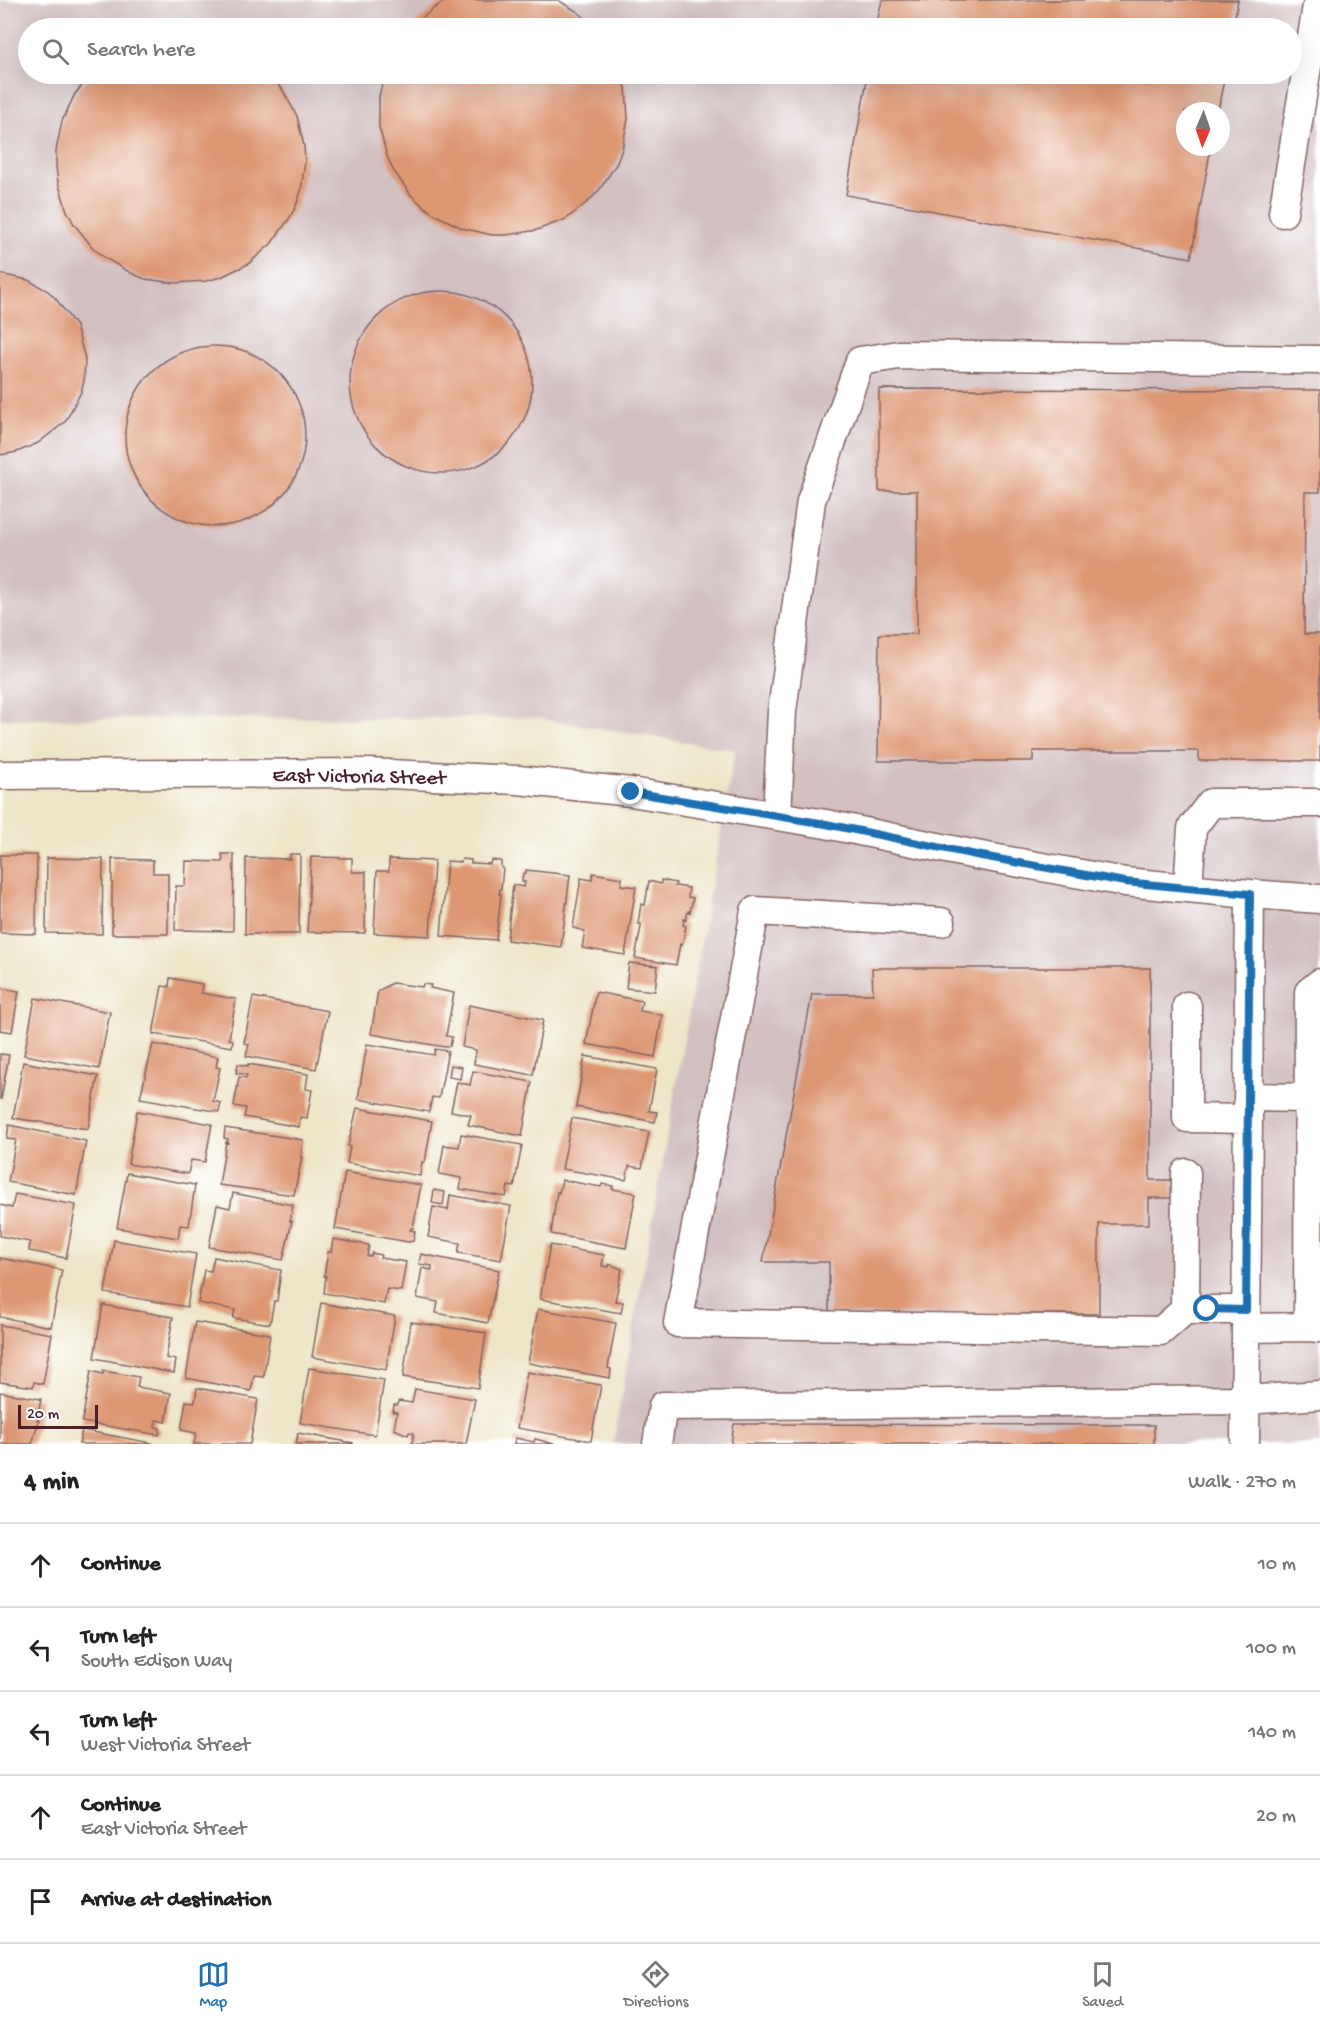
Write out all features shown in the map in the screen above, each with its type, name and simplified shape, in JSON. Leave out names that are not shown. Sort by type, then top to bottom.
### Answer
[{"type":"street","points":[[1282,213],[1318,0]]},
{"type":"street","points":[[777,816],[782,711],[812,501],[860,360],[899,355],[1320,360]]},
{"type":"street","name":"East Victoria Street","points":[[0,775],[368,773],[518,780],[631,792],[777,816],[1125,882],[1320,899]]},
{"type":"street","points":[[1188,888],[1192,828],[1211,803],[1320,803]]},
{"type":"street","points":[[1245,1444],[1250,894]]},
{"type":"street","points":[[941,922],[755,911],[678,1323],[1161,1331],[1185,1310],[1186,1173]]},
{"type":"street","points":[[1185,1310],[1314,1327],[1308,1098],[1309,992],[1320,983]]},
{"type":"street","points":[[1187,1006],[1187,1118],[1308,1098]]},
{"type":"street","points":[[657,1444],[663,1406],[1246,1400],[1320,1395]]},
{"type":"shaded area","points":[[0,0],[1320,0],[1320,1444],[613,1444],[735,750],[534,718],[0,719]]},
{"type":"building","points":[[447,0],[558,0],[585,18],[422,18]]},
{"type":"building","points":[[882,0],[1238,0],[1235,18],[878,18]]},
{"type":"building","points":[[84,84],[278,84],[297,116],[304,146],[305,161],[301,191],[289,219],[271,244],[248,264],[221,277],[206,281],[175,283],[145,279],[105,258],[93,248],[74,224],[67,211],[58,182],[56,151],[62,121],[75,94]]},
{"type":"building","points":[[382,84],[625,84],[628,119],[617,163],[590,200],[566,219],[537,230],[492,235],[462,228],[434,214],[411,195],[393,170],[387,156],[379,127],[379,96]]},
{"type":"building","points":[[866,84],[1223,84],[1220,102],[1176,102],[1176,156],[1209,156],[1191,258],[846,195]]},
{"type":"building","points":[[0,274],[28,280],[48,291],[56,299],[76,326],[85,359],[81,392],[65,422],[38,443],[17,452],[0,455]]},
{"type":"building","points":[[441,291],[476,298],[505,318],[525,347],[532,382],[525,417],[505,446],[476,466],[441,473],[406,466],[377,446],[357,417],[350,382],[357,347],[377,318],[406,298]]},
{"type":"building","points":[[215,346],[233,347],[250,353],[279,372],[298,401],[304,418],[304,454],[298,471],[279,500],[250,519],[233,525],[215,526],[197,525],[180,519],[151,500],[132,471],[126,454],[125,436],[126,418],[132,401],[151,372],[180,353],[197,347]]},
{"type":"building","points":[[879,389],[1320,390],[1320,492],[1305,492],[1304,634],[1320,634],[1320,761],[1199,761],[1199,751],[1033,751],[1033,761],[878,761],[879,634],[917,634],[917,491],[879,491]]},
{"type":"building","points":[[222,854],[234,854],[233,931],[175,930],[176,886],[185,886],[186,861],[223,862]]},
{"type":"building","points":[[290,854],[300,854],[299,934],[245,934],[246,858],[290,859]]},
{"type":"building","points":[[0,855],[37,855],[36,934],[0,933]]},
{"type":"building","points":[[311,857],[352,858],[352,872],[366,872],[365,933],[307,932]]},
{"type":"building","points":[[47,858],[103,859],[102,934],[46,933]]},
{"type":"building","points":[[112,859],[153,860],[153,873],[168,873],[168,934],[112,934]]},
{"type":"building","points":[[389,859],[434,861],[430,936],[374,933],[377,871],[389,871]]},
{"type":"building","points":[[462,859],[471,860],[471,863],[490,864],[491,860],[501,861],[501,868],[503,868],[496,940],[441,936],[447,861],[461,862]]},
{"type":"building","points":[[526,870],[570,875],[561,947],[507,940],[513,885],[524,887],[523,873],[526,874]]},
{"type":"building","points":[[593,873],[622,878],[621,885],[636,887],[625,955],[582,948],[585,931],[573,928],[581,878],[592,880]]},
{"type":"building","points":[[661,880],[676,883],[675,886],[689,888],[688,897],[693,898],[690,912],[688,911],[686,920],[684,919],[683,925],[686,926],[676,965],[635,958],[641,927],[641,924],[638,924],[641,904],[645,905],[649,881],[661,884]]},
{"type":"building","points":[[629,963],[658,966],[655,991],[626,988]]},
{"type":"building","points":[[872,968],[1150,968],[1150,1180],[1172,1180],[1172,1198],[1149,1198],[1149,1224],[1099,1224],[1099,1314],[829,1314],[829,1262],[763,1262],[812,994],[873,994]]},
{"type":"building","points":[[170,978],[202,984],[201,993],[236,999],[229,1039],[233,1040],[232,1047],[153,1034],[162,986],[169,987]]},
{"type":"building","points":[[392,983],[422,987],[423,984],[431,985],[430,988],[454,993],[446,1036],[452,1037],[450,1046],[371,1034],[378,991]]},
{"type":"building","points":[[0,988],[19,991],[12,1032],[0,1030]]},
{"type":"building","points":[[596,992],[642,1001],[640,1011],[662,1015],[655,1057],[586,1044]]},
{"type":"building","points":[[253,997],[328,1011],[316,1069],[246,1056],[249,1044],[244,1043]]},
{"type":"building","points":[[35,998],[110,1012],[99,1069],[24,1055]]},
{"type":"building","points":[[469,1005],[543,1020],[533,1075],[474,1064],[476,1050],[462,1047]]},
{"type":"building","points":[[153,1044],[218,1057],[216,1067],[220,1068],[213,1101],[221,1103],[219,1112],[140,1098]]},
{"type":"building","points":[[367,1044],[434,1055],[435,1049],[448,1051],[439,1098],[432,1097],[429,1112],[358,1099]]},
{"type":"building","points":[[0,1054],[9,1055],[1,1099],[0,1099]]},
{"type":"building","points":[[585,1056],[657,1069],[649,1111],[657,1112],[655,1122],[576,1107]]},
{"type":"building","points":[[23,1062],[98,1076],[88,1129],[13,1118]]},
{"type":"building","points":[[238,1064],[308,1074],[306,1089],[312,1090],[307,1118],[300,1117],[299,1127],[244,1117],[246,1108],[234,1106],[239,1077],[246,1078],[247,1075],[236,1073]]},
{"type":"building","points":[[451,1065],[462,1067],[460,1079],[449,1077]]},
{"type":"building","points":[[473,1071],[532,1082],[522,1136],[468,1125],[471,1115],[451,1111],[457,1082],[470,1085]]},
{"type":"building","points":[[357,1108],[432,1121],[425,1162],[422,1162],[420,1176],[347,1163],[350,1147],[348,1146]]},
{"type":"building","points":[[137,1111],[212,1124],[205,1162],[191,1160],[188,1174],[128,1164]]},
{"type":"building","points":[[572,1118],[649,1132],[642,1168],[629,1166],[626,1180],[562,1169]]},
{"type":"building","points":[[9,1125],[86,1141],[76,1195],[8,1182],[16,1140],[7,1139]]},
{"type":"building","points":[[225,1128],[303,1140],[294,1195],[219,1185],[226,1142],[228,1143],[228,1139],[224,1138]]},
{"type":"building","points":[[461,1134],[522,1145],[514,1187],[508,1186],[506,1197],[460,1189],[462,1178],[439,1174],[444,1145],[459,1147]]},
{"type":"building","points":[[345,1172],[421,1185],[413,1228],[410,1230],[415,1231],[413,1241],[335,1229]]},
{"type":"building","points":[[127,1173],[195,1185],[189,1226],[180,1225],[178,1238],[117,1228]]},
{"type":"building","points":[[562,1180],[601,1187],[602,1184],[613,1186],[612,1189],[636,1193],[626,1248],[551,1234],[557,1192],[559,1193]]},
{"type":"building","points":[[434,1190],[445,1192],[443,1205],[432,1203]]},
{"type":"building","points":[[233,1193],[293,1205],[290,1221],[292,1221],[283,1260],[209,1247],[217,1205],[230,1208]]},
{"type":"building","points":[[15,1194],[76,1205],[66,1258],[29,1251],[30,1242],[0,1236],[0,1205],[12,1208]]},
{"type":"building","points":[[450,1195],[511,1206],[501,1260],[458,1253],[460,1243],[428,1237],[433,1207],[448,1210]]},
{"type":"building","points":[[333,1239],[369,1245],[367,1256],[371,1256],[372,1253],[381,1255],[380,1258],[406,1262],[401,1291],[387,1289],[384,1304],[324,1293],[328,1252],[331,1252]]},
{"type":"building","points":[[114,1240],[196,1254],[187,1307],[105,1293]]},
{"type":"building","points":[[550,1245],[604,1255],[602,1266],[609,1267],[609,1264],[622,1269],[615,1301],[623,1302],[621,1313],[540,1299]]},
{"type":"building","points":[[421,1254],[499,1270],[488,1323],[436,1313],[438,1302],[417,1298],[422,1268],[432,1270],[432,1266],[419,1264]]},
{"type":"building","points":[[214,1257],[281,1270],[277,1301],[274,1301],[270,1324],[233,1318],[235,1310],[198,1303],[204,1270],[211,1271]]},
{"type":"building","points":[[0,1258],[62,1270],[51,1327],[0,1317]]},
{"type":"building","points":[[321,1303],[395,1316],[386,1370],[312,1357]]},
{"type":"building","points":[[103,1305],[173,1317],[166,1358],[176,1360],[174,1373],[94,1358]]},
{"type":"building","points":[[538,1309],[616,1323],[608,1368],[611,1369],[610,1378],[528,1363]]},
{"type":"building","points":[[195,1322],[270,1334],[264,1375],[263,1377],[254,1376],[251,1391],[186,1378]]},
{"type":"building","points":[[411,1322],[486,1333],[478,1388],[403,1377]]},
{"type":"building","points":[[0,1325],[52,1334],[43,1384],[34,1382],[33,1387],[0,1382]]},
{"type":"building","points":[[309,1368],[384,1380],[375,1435],[300,1423]]},
{"type":"building","points":[[91,1371],[139,1377],[137,1387],[171,1393],[166,1422],[156,1420],[155,1427],[160,1428],[159,1435],[82,1422]]},
{"type":"building","points":[[527,1372],[601,1385],[591,1441],[517,1428]]},
{"type":"building","points":[[197,1388],[258,1399],[250,1444],[194,1444],[196,1433],[181,1430],[186,1401],[195,1402]]},
{"type":"building","points":[[415,1389],[475,1399],[466,1444],[412,1444],[414,1433],[409,1432],[408,1435],[394,1429],[397,1412],[393,1412],[394,1405],[398,1405],[399,1401],[412,1403]]},
{"type":"building","points":[[0,1392],[41,1399],[37,1420],[39,1420],[32,1444],[0,1444]]},
{"type":"building","points":[[734,1424],[1154,1425],[1154,1444],[731,1444]]},
{"type":"building","points":[[82,1430],[152,1443],[152,1444],[79,1444]]},
{"type":"building","points":[[298,1433],[353,1443],[353,1444],[296,1444]]},
{"type":"building","points":[[515,1438],[534,1442],[535,1439],[554,1444],[514,1444]]},
{"type":"route","points":[[631,792],[826,824],[976,855],[1125,882],[1250,894],[1246,1310],[1207,1309]]}]
